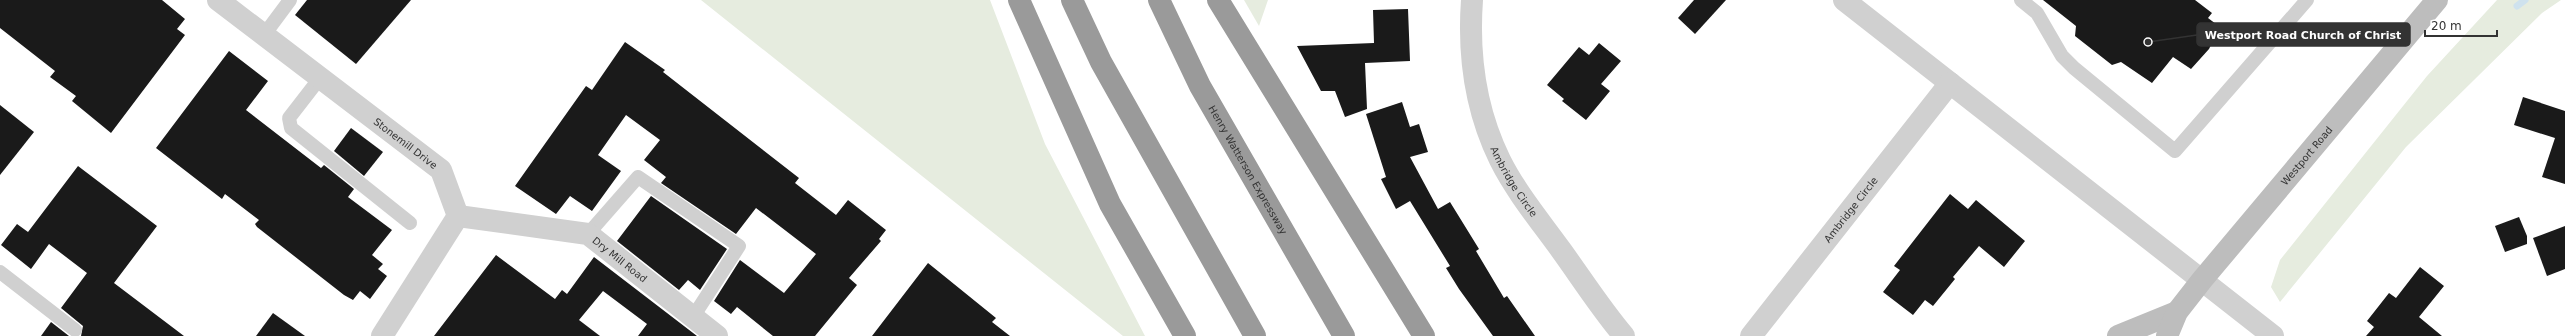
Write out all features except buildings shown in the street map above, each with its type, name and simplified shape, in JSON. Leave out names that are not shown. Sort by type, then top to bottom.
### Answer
[{"type":"highway","points":[[1019,0],[1110,204],[1185,336]]},
{"type":"highway","points":[[1072,0],[1101,62],[1255,336]]},
{"type":"highway","name":"Henry Watterson Expressway","points":[[1159,0],[1200,86],[1344,336]]},
{"type":"highway","points":[[1218,0],[1424,336]]},
{"type":"main road","name":"Westport Road","points":[[2167,336],[2177,312],[2202,280],[2437,0]]},
{"type":"main road","name":"Westport Road","points":[[2118,336],[2177,312]]},
{"type":"street","name":"Stonemill Drive","points":[[218,0],[440,170],[458,216]]},
{"type":"street","name":"Ambridge Circle","points":[[1472,0],[1470,34],[1474,83],[1483,118],[1500,160],[1520,192],[1624,336]]},
{"type":"street","points":[[1844,0],[2272,336]]},
{"type":"street","name":"Ambridge Circle","points":[[1751,336],[1950,83]]},
{"type":"street","points":[[382,336],[458,216]]},
{"type":"street","name":"Dry Mill Road","points":[[458,216],[588,234],[717,336]]},
{"type":"lane","points":[[264,35],[290,0]]},
{"type":"lane","points":[[2021,0],[2037,13],[2062,56],[2074,68],[2175,151],[2307,0]]},
{"type":"lane","points":[[320,78],[289,118],[291,128],[410,223]]},
{"type":"lane","points":[[588,234],[638,177],[739,246],[693,317]]},
{"type":"lane","points":[[0,272],[75,330]]},
{"type":"shaded area","points":[[701,0],[990,0],[1045,144],[1145,336],[1123,336]]},
{"type":"shaded area","points":[[1244,0],[1268,0],[1259,26]]},
{"type":"shaded area","points":[[2497,0],[2561,0],[2542,13],[2406,147],[2280,302],[2271,287],[2280,260],[2427,76]]},
{"type":"waterway","points":[[2517,6],[2525,0]]},
{"type":"place","name":"Westport Road Church of Christ","points":[[2148,42]]}]
